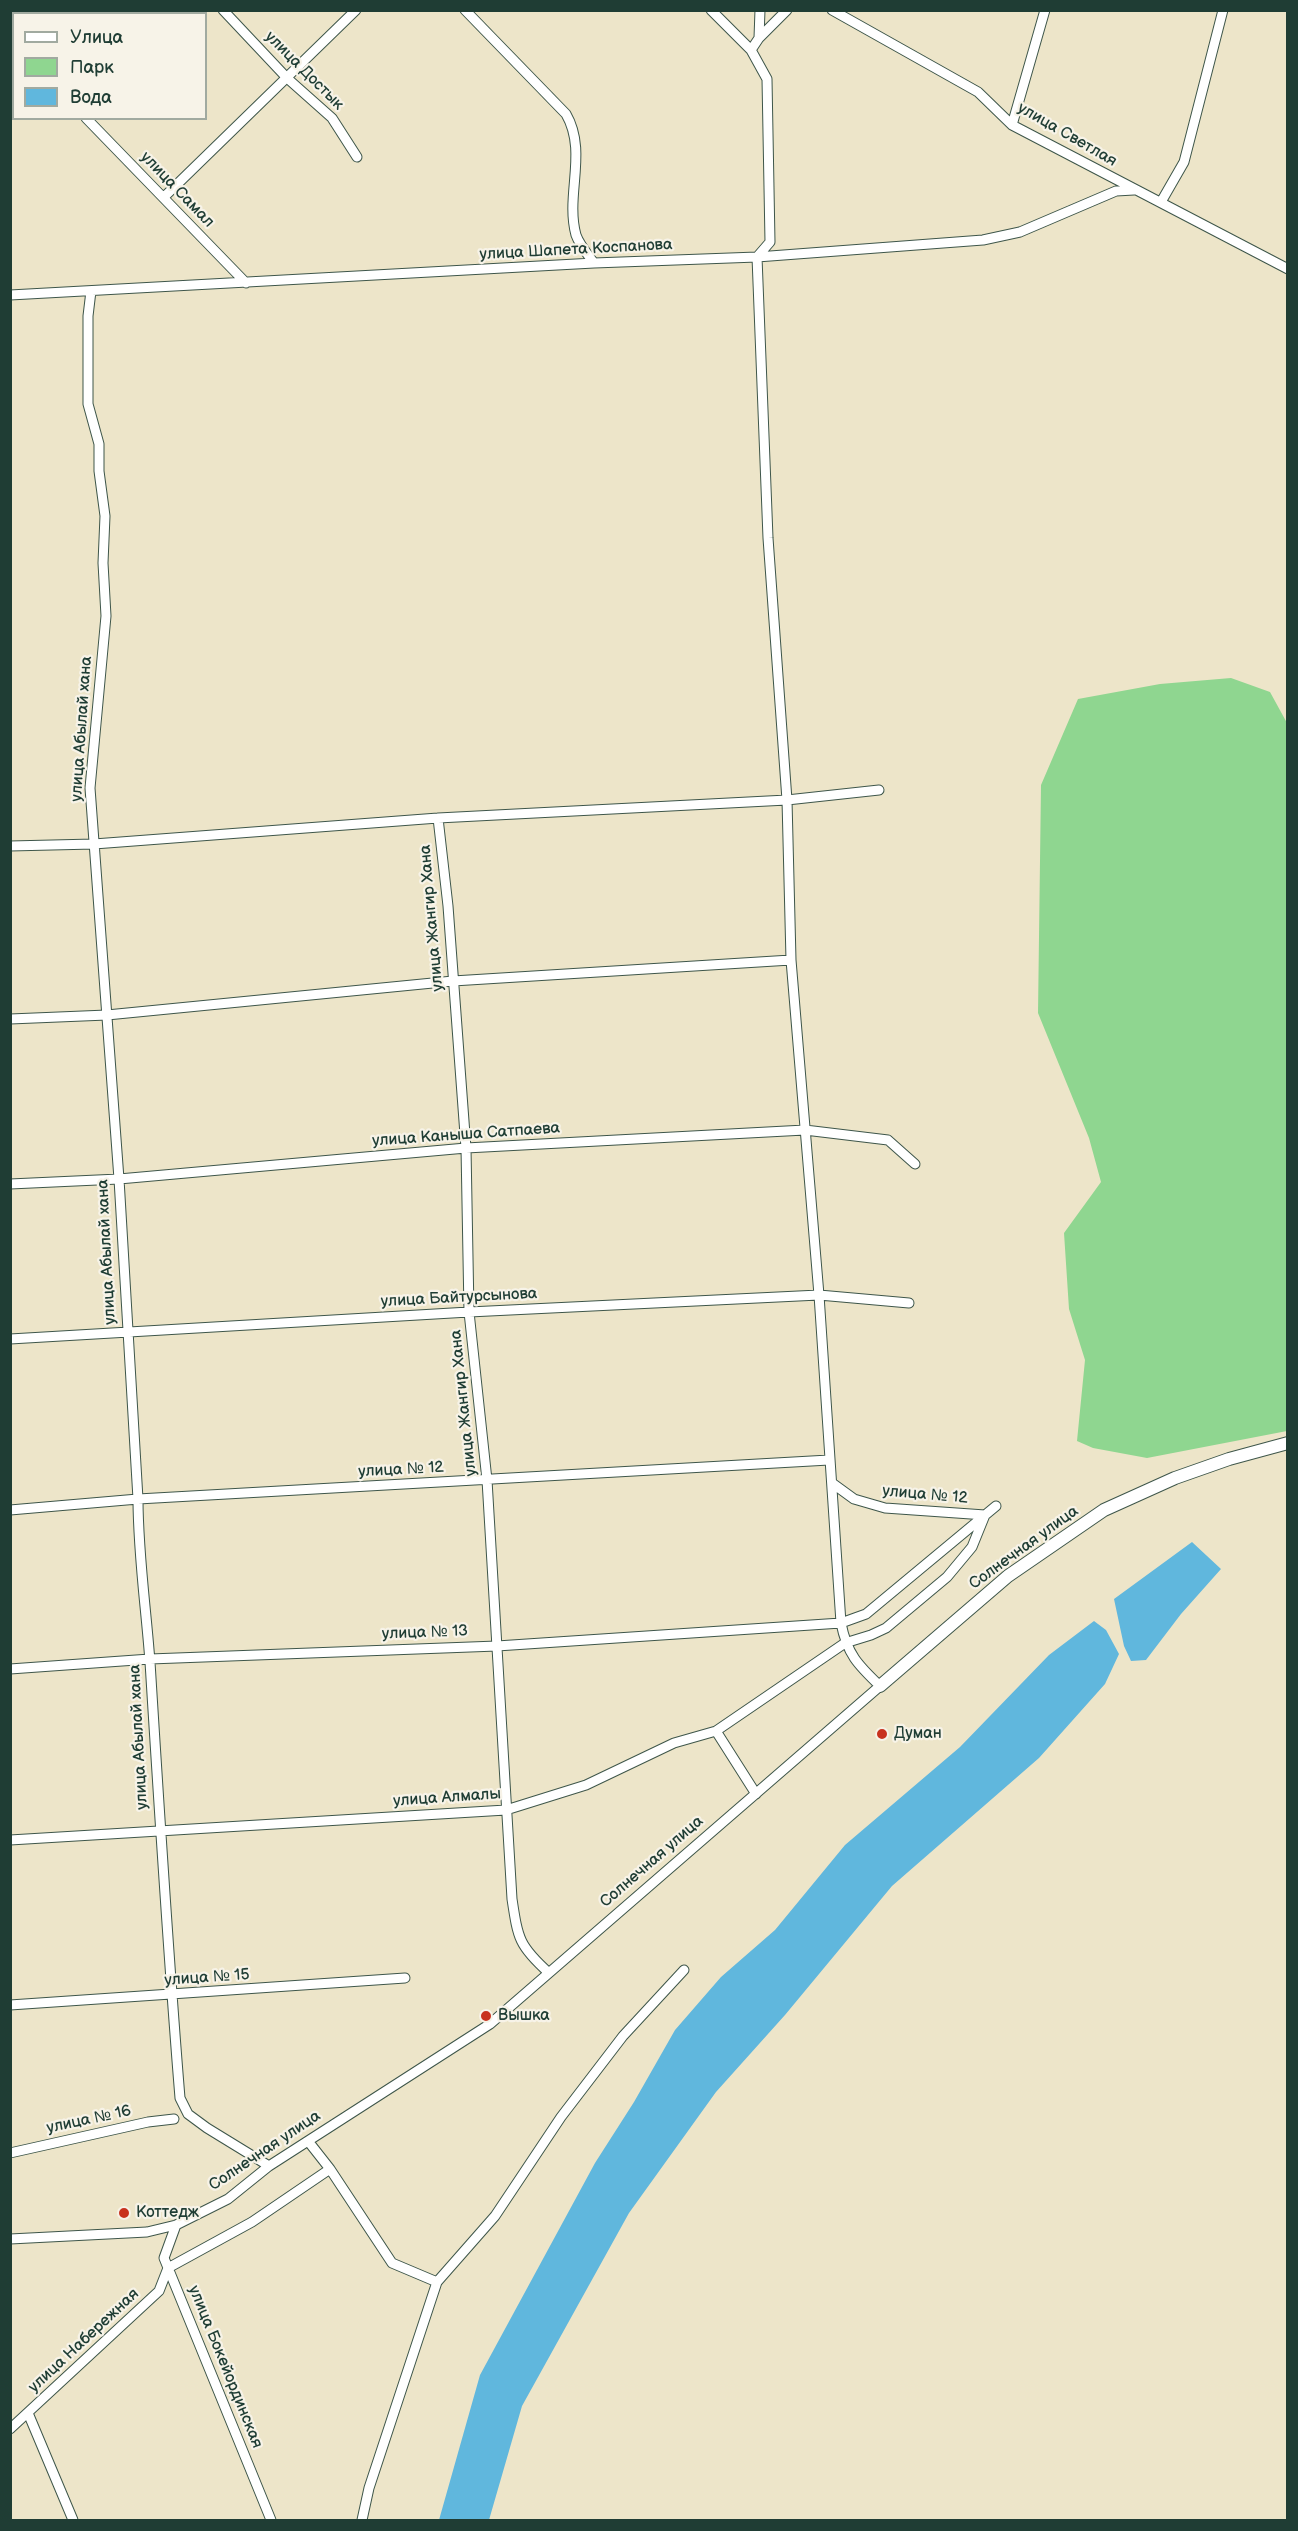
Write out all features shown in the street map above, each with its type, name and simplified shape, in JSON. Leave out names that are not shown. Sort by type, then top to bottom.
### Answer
[{"type":"street","name":"улица Достык","points":[[224,10],[287,78],[332,118],[357,157]]},
{"type":"street","points":[[164,197],[356,10]]},
{"type":"street","points":[[465,10],[566,114],[574,128],[577,141],[574,209],[576,236],[594,263]]},
{"type":"street","points":[[711,10],[751,50],[767,79],[770,242],[757,257],[768,538],[787,800],[791,960],[819,1295],[841,1623],[845,1643],[856,1663],[880,1686]]},
{"type":"street","points":[[759,38],[760,10]]},
{"type":"street","points":[[751,50],[759,38],[787,10]]},
{"type":"street","name":"улица Светлая","points":[[832,10],[978,92],[1012,124],[1134,190],[1146,193],[1287,270]]},
{"type":"street","points":[[1012,124],[1045,10]]},
{"type":"street","points":[[1161,202],[1184,162],[1223,10]]},
{"type":"street","name":"улица Самал","points":[[88,120],[246,283]]},
{"type":"street","name":"улица Шапета Коспанова","points":[[10,295],[594,263],[757,257],[983,240],[1020,232],[1116,191],[1134,190]]},
{"type":"street","name":"улица Абылай хана","points":[[91,291],[88,316],[88,404],[99,444],[99,471],[105,516],[103,563],[106,616],[90,788],[119,1179],[126,1332],[138,1499],[138,1549],[150,1659],[160,1832],[180,2098],[188,2114],[269,2166]]},
{"type":"street","points":[[10,846],[94,844],[438,818],[787,800],[879,790]]},
{"type":"street","name":"улица Жангир Хана","points":[[438,818],[466,1148],[469,1312],[487,1480],[512,1899],[518,1935],[526,1951],[549,1973]]},
{"type":"street","points":[[10,1019],[107,1015],[453,981],[791,960]]},
{"type":"street","name":"улица Каныша Сатпаева","points":[[10,1184],[119,1179],[466,1148],[805,1131],[888,1140],[915,1164]]},
{"type":"street","name":"улица Байтурсынова","points":[[10,1340],[469,1312],[819,1295],[909,1303]]},
{"type":"street","name":"Солнечная улица","points":[[10,2240],[147,2232],[176,2224],[228,2199],[269,2166],[490,2024],[1008,1576],[1104,1510],[1175,1478],[1229,1459],[1287,1443]]},
{"type":"street","name":"улица № 12","points":[[10,1510],[138,1499],[829,1460]]},
{"type":"street","name":"улица № 12","points":[[832,1483],[854,1499],[885,1508],[985,1515]]},
{"type":"street","name":"улица № 13","points":[[10,1669],[150,1659],[497,1646],[841,1623],[866,1614],[996,1506]]},
{"type":"street","name":"улица Алмалы","points":[[10,1840],[506,1810],[586,1785],[674,1743],[716,1731],[845,1643],[886,1628],[947,1577],[972,1547],[985,1515]]},
{"type":"street","points":[[716,1731],[756,1794]]},
{"type":"street","points":[[362,2520],[372,2477],[437,2282],[495,2216],[561,2117],[623,2036],[684,1970]]},
{"type":"street","name":"улица № 15","points":[[10,2005],[172,1996],[405,1978]]},
{"type":"street","name":"улица № 16","points":[[10,2153],[148,2122],[174,2119]]},
{"type":"street","points":[[309,2140],[392,2263],[437,2282]]},
{"type":"street","points":[[168,2268],[252,2222],[330,2169]]},
{"type":"street","name":"улица Бокейординская","points":[[176,2224],[164,2258],[271,2520]]},
{"type":"street","name":"улица Набережная","points":[[10,2429],[159,2291],[168,2268]]},
{"type":"street","points":[[28,2413],[73,2520]]},
{"type":"green space","points":[[1231,678],[1270,692],[1287,723],[1287,1431],[1147,1458],[1093,1448],[1077,1441],[1085,1360],[1069,1309],[1064,1233],[1101,1182],[1089,1138],[1038,1013],[1041,785],[1078,699],[1160,684]]},
{"type":"water","points":[[1192,1542],[1221,1569],[1181,1614],[1146,1660],[1131,1661],[1124,1646],[1114,1599]]},
{"type":"water","points":[[1094,1621],[1106,1630],[1119,1654],[1105,1684],[1039,1758],[892,1886],[785,2015],[716,2092],[629,2213],[522,2406],[489,2520],[439,2520],[480,2375],[595,2163],[634,2102],[675,2030],[721,1977],[775,1930],[845,1845],[960,1747],[1049,1655]]},
{"type":"place","name":"Думан","points":[[882,1734]]},
{"type":"place","name":"Вышка","points":[[486,2016]]},
{"type":"place","name":"Коттедж","points":[[124,2213]]}]
